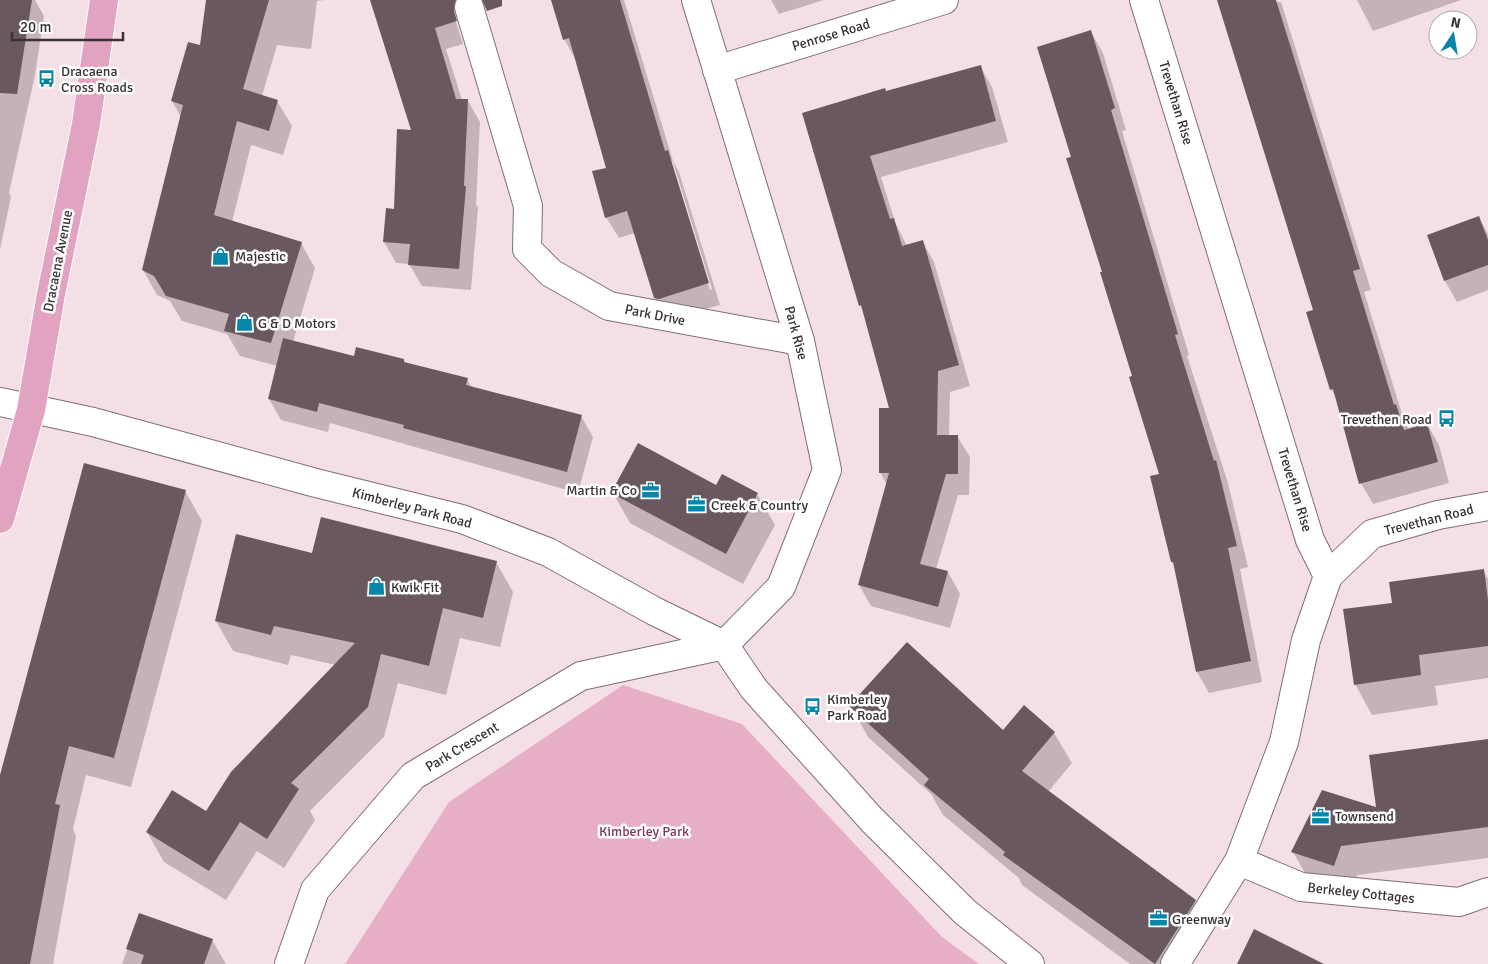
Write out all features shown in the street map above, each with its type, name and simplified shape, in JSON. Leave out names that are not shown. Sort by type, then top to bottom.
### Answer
[{"type":"main road","name":"Dracaena Avenue","points":[[0,519],[31,410],[51,294],[86,124],[104,0]]},
{"type":"street","name":"Park Rise","points":[[696,0],[800,341],[827,470],[781,587],[724,645]]},
{"type":"street","name":"Penrose Road","points":[[718,70],[944,0]]},
{"type":"street","name":"Trevethan Rise","points":[[1144,0],[1310,540],[1328,576]]},
{"type":"street","name":"Park Drive","points":[[469,7],[528,206],[527,249],[551,273],[609,306],[800,341]]},
{"type":"street","name":"Kimberley Park Road","points":[[0,402],[93,422],[316,484],[462,519],[548,552],[654,611],[724,645],[754,689],[872,820],[965,912],[1030,964]]},
{"type":"street","name":"Trevethan Road","points":[[1328,576],[1372,534],[1438,515],[1488,506]]},
{"type":"street","points":[[1175,964],[1238,861],[1284,742],[1306,640],[1328,576]]},
{"type":"street","name":"Park Crescent","points":[[289,964],[315,890],[413,776],[581,676],[724,645]]},
{"type":"street","name":"Berkeley Cottages","points":[[1238,861],[1302,887],[1459,902],[1488,892]]},
{"type":"green space","name":"Kimberley Park","points":[[623,685],[742,724],[942,937],[979,964],[345,964],[449,802]]},
{"type":"building","points":[[0,0],[32,0],[17,94],[0,93]]},
{"type":"building","points":[[206,0],[269,0],[243,89],[278,100],[269,131],[237,121],[214,215],[302,242],[271,343],[224,331],[229,314],[166,296],[154,276],[142,270],[183,105],[171,101],[188,42],[200,45]]},
{"type":"building","points":[[370,0],[456,0],[454,11],[457,21],[435,28],[456,99],[468,99],[464,186],[466,186],[459,269],[408,265],[410,244],[383,242],[386,208],[394,209],[397,129],[411,130]]},
{"type":"building","points":[[482,0],[502,0],[502,6],[487,11]]},
{"type":"building","points":[[551,0],[620,0],[665,151],[668,150],[709,283],[659,299],[654,298],[627,211],[605,218],[592,171],[606,168],[569,38],[563,40]]},
{"type":"building","points":[[1217,0],[1276,0],[1360,269],[1353,271],[1394,405],[1396,404],[1404,430],[1427,423],[1438,462],[1359,484],[1333,389],[1330,390],[1306,312],[1313,310]]},
{"type":"building","points":[[1091,30],[1115,108],[1111,110],[1178,334],[1175,335],[1214,461],[1216,460],[1237,546],[1228,548],[1251,661],[1196,672],[1173,562],[1171,562],[1150,476],[1159,474],[1129,377],[1132,376],[1100,272],[1102,272],[1066,158],[1071,157],[1037,47]]},
{"type":"building","points":[[981,65],[996,121],[870,156],[890,219],[894,218],[902,246],[923,240],[959,365],[938,371],[937,435],[958,435],[958,474],[946,474],[920,564],[948,571],[938,607],[858,585],[889,473],[879,473],[879,408],[889,408],[861,305],[859,306],[802,113],[885,88],[886,91]]},
{"type":"building","points":[[1479,216],[1488,240],[1488,265],[1444,281],[1427,235]]},
{"type":"building","points":[[283,338],[354,356],[356,347],[404,359],[404,362],[468,378],[466,385],[582,415],[567,472],[403,428],[404,425],[319,403],[317,412],[268,399]]},
{"type":"building","points":[[638,443],[716,485],[722,474],[758,493],[726,554],[611,493]]},
{"type":"building","points":[[84,463],[186,490],[114,758],[69,746],[55,804],[60,805],[30,964],[0,964],[0,775]]},
{"type":"building","points":[[321,517],[497,561],[483,618],[443,608],[429,666],[381,654],[368,707],[291,783],[299,789],[267,839],[240,822],[209,871],[146,832],[172,790],[206,811],[231,772],[355,643],[274,626],[271,635],[215,621],[236,534],[312,553]]},
{"type":"building","points":[[1484,569],[1488,600],[1488,646],[1419,655],[1421,675],[1354,685],[1343,609],[1392,603],[1389,582]]},
{"type":"building","points":[[907,642],[1003,730],[1024,705],[1055,732],[1022,771],[1196,900],[1155,964],[1003,855],[1005,852],[924,785],[929,779],[849,706]]},
{"type":"building","points":[[1488,739],[1488,827],[1341,846],[1334,866],[1291,852],[1322,790],[1376,807],[1369,755]]},
{"type":"building","points":[[139,913],[213,939],[204,964],[141,964],[144,955],[126,949]]},
{"type":"building","points":[[1254,929],[1324,964],[1237,964]]},
{"type":"place","name":"Dracaena Cross Roads","points":[[47,79]]},
{"type":"place","name":"Majestic","points":[[221,256]]},
{"type":"place","name":"G & D Motors","points":[[244,323]]},
{"type":"place","name":"Trevethen Road","points":[[1446,419]]},
{"type":"place","name":"Martin & Co","points":[[651,490]]},
{"type":"place","name":"Creek & Country","points":[[697,505]]},
{"type":"place","name":"Kwik Fit","points":[[377,587]]},
{"type":"place","name":"Kimberley Park Road","points":[[813,707]]},
{"type":"place","name":"Townsend","points":[[1321,816]]},
{"type":"place","name":"Greenway","points":[[1158,919]]}]
